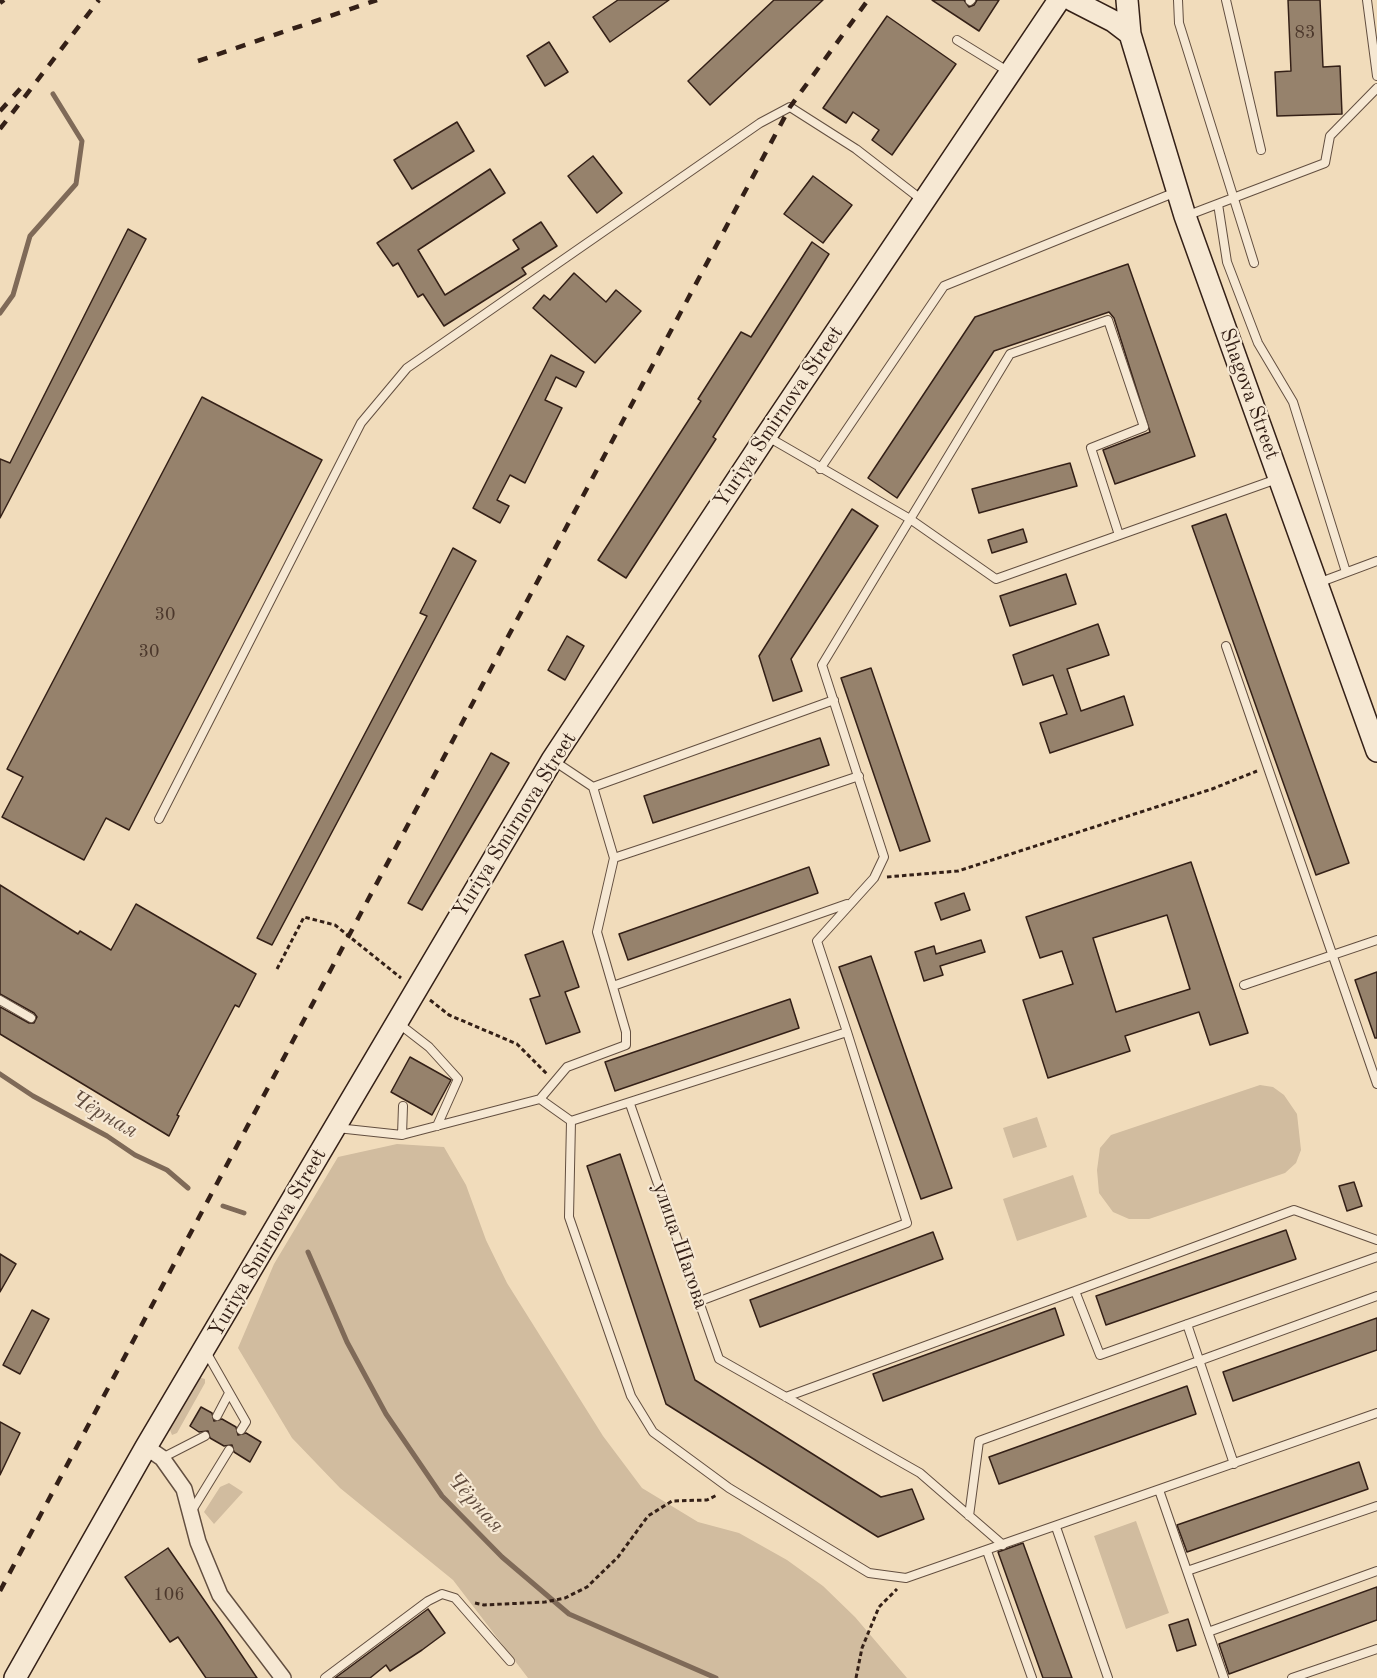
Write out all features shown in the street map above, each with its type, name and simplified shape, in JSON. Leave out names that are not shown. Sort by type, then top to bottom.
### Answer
[{"type":"main road","name":"Yuriya Smirnova Street","points":[[15,1678],[154,1452],[205,1350],[552,760],[1059,0]]},
{"type":"main road","points":[[1072,0],[1113,21],[1130,34]]},
{"type":"main road","name":"Shagova Street","points":[[1127,0],[1130,34],[1185,216],[1377,751]]},
{"type":"street","points":[[154,1452],[184,1489],[198,1542],[220,1596],[283,1678]]},
{"type":"lane","points":[[1178,0],[1179,23],[1254,263]]},
{"type":"lane","points":[[1226,0],[1261,150]]},
{"type":"lane","points":[[1367,0],[1377,76]]},
{"type":"lane","points":[[957,40],[1010,73]]},
{"type":"lane","points":[[1185,216],[1325,163],[1330,136],[1377,88]]},
{"type":"lane","points":[[159,819],[361,423],[407,368],[760,123],[790,107],[856,149],[923,201]]},
{"type":"lane","points":[[820,469],[944,286],[1177,191]]},
{"type":"lane","points":[[1218,204],[1227,262],[1258,343],[1293,402],[1346,572]]},
{"type":"lane","points":[[699,1301],[907,1223],[817,941],[873,878],[885,857],[822,665],[1010,354],[1108,320],[1144,428],[1091,448],[1119,535]]},
{"type":"lane","points":[[766,436],[910,519],[996,579],[1279,479]]},
{"type":"lane","points":[[1317,583],[1377,561]]},
{"type":"lane","points":[[1226,646],[1377,1084]]},
{"type":"lane","points":[[593,787],[834,700]]},
{"type":"lane","points":[[335,1127],[402,1135],[540,1099],[567,1067],[626,1045],[626,1032],[597,932],[614,858],[593,787],[552,760]]},
{"type":"lane","points":[[614,858],[859,776]]},
{"type":"lane","points":[[613,986],[848,904]]},
{"type":"lane","points":[[1244,985],[1377,940]]},
{"type":"lane","points":[[0,1000],[31,1018]]},
{"type":"lane","points":[[396,1022],[429,1047],[458,1079],[437,1126]]},
{"type":"lane","points":[[571,1121],[630,1104],[847,1032]]},
{"type":"lane","points":[[540,1099],[571,1121]]},
{"type":"lane","name":"улица Шагова","points":[[630,1104],[719,1359],[920,1473],[1003,1545]]},
{"type":"lane","points":[[402,1135],[403,1106]]},
{"type":"lane","points":[[571,1121],[569,1217],[631,1396],[653,1432],[729,1488],[869,1573],[906,1578],[1377,1413]]},
{"type":"lane","points":[[786,1397],[1294,1210],[1377,1240]]},
{"type":"lane","points":[[1075,1291],[1100,1355],[1377,1257]]},
{"type":"lane","points":[[969,1516],[979,1441],[1377,1296]]},
{"type":"lane","points":[[1186,1324],[1234,1464]]},
{"type":"lane","points":[[205,1350],[228,1395],[246,1422],[241,1430]]},
{"type":"lane","points":[[217,1416],[228,1395]]},
{"type":"lane","points":[[154,1452],[206,1436]]},
{"type":"lane","points":[[191,1513],[229,1450]]},
{"type":"lane","points":[[1159,1490],[1224,1678]]},
{"type":"lane","points":[[1187,1571],[1377,1506]]},
{"type":"lane","points":[[1056,1527],[1108,1678]]},
{"type":"lane","points":[[987,1551],[1032,1678]]},
{"type":"lane","points":[[1208,1632],[1377,1571]]},
{"type":"lane","points":[[325,1678],[428,1601],[442,1594],[455,1598],[510,1661]]},
{"type":"lane","points":[[1292,1678],[1377,1649]]},
{"type":"path","points":[[873,878],[958,871],[1212,789],[1267,766]]},
{"type":"path","points":[[455,1598],[484,1605],[545,1602],[565,1598],[587,1587],[618,1557],[648,1516],[672,1501],[707,1500],[729,1488]]},
{"type":"path","points":[[856,1678],[862,1648],[879,1607],[906,1578]]},
{"type":"shaded area","points":[[1260,1085],[1273,1087],[1284,1095],[1297,1114],[1301,1150],[1296,1163],[1285,1173],[1149,1219],[1129,1219],[1113,1212],[1099,1193],[1097,1170],[1100,1148],[1111,1135]]},
{"type":"shaded area","points":[[1037,1117],[1047,1147],[1013,1158],[1003,1128]]},
{"type":"shaded area","points":[[397,1144],[444,1147],[466,1185],[486,1240],[507,1283],[603,1436],[642,1488],[698,1522],[739,1533],[787,1560],[823,1586],[855,1617],[907,1678],[528,1678],[453,1580],[340,1488],[292,1438],[238,1348],[274,1264],[338,1157]]},
{"type":"shaded area","points":[[1073,1175],[1087,1217],[1017,1241],[1003,1199]]},
{"type":"shaded area","points":[[198,1377],[205,1379],[205,1383],[177,1433],[172,1435],[168,1425]]},
{"type":"shaded area","points":[[229,1483],[243,1492],[214,1524],[204,1512],[220,1487]]},
{"type":"shaded area","points":[[1136,1521],[1169,1613],[1126,1629],[1094,1536]]},
{"type":"building","points":[[618,0],[669,0],[610,42],[593,17]]},
{"type":"building","points":[[774,0],[823,0],[710,105],[688,81]]},
{"type":"building","points":[[932,0],[964,0],[969,7],[977,0],[999,0],[979,31]]},
{"type":"building","points":[[1288,0],[1320,0],[1323,67],[1340,66],[1342,114],[1277,116],[1275,72],[1291,71]]},
{"type":"building","points":[[887,16],[956,64],[892,155],[872,140],[879,130],[853,112],[846,123],[823,108]]},
{"type":"building","points":[[549,42],[568,72],[545,86],[527,56]]},
{"type":"building","points":[[457,122],[474,151],[412,189],[394,160]]},
{"type":"building","points":[[593,156],[622,193],[597,213],[568,176]]},
{"type":"building","points":[[490,169],[505,193],[418,250],[445,295],[519,249],[513,240],[541,222],[557,246],[522,268],[526,274],[444,326],[423,294],[418,297],[398,263],[393,266],[377,243]]},
{"type":"building","points":[[813,176],[852,205],[823,243],[784,214]]},
{"type":"building","points":[[128,229],[146,239],[0,518],[0,459],[10,463]]},
{"type":"building","points":[[812,242],[829,254],[713,437],[716,439],[626,578],[598,560],[701,401],[698,399],[741,332],[751,337]]},
{"type":"building","points":[[1128,264],[1195,456],[1115,484],[1103,450],[1150,432],[1114,318],[1109,312],[994,351],[897,498],[868,478],[975,317]]},
{"type":"building","points":[[574,273],[606,302],[616,290],[641,311],[595,363],[533,308],[544,295],[550,300]]},
{"type":"building","points":[[551,355],[584,372],[576,387],[556,377],[545,400],[562,408],[525,483],[510,475],[497,500],[509,506],[500,523],[473,508]]},
{"type":"building","points":[[202,397],[322,460],[129,830],[106,818],[84,860],[2,817],[23,777],[7,769]]},
{"type":"building","points":[[1070,463],[1077,486],[979,513],[972,489]]},
{"type":"building","points":[[852,509],[878,526],[791,659],[802,691],[773,701],[759,656]]},
{"type":"building","points":[[1226,514],[1349,863],[1316,875],[1192,526]]},
{"type":"building","points":[[1023,529],[1027,542],[992,553],[988,540]]},
{"type":"building","points":[[453,548],[476,561],[272,945],[257,938],[427,616],[420,613]]},
{"type":"building","points":[[1066,574],[1076,604],[1010,626],[1000,596]]},
{"type":"building","points":[[1098,624],[1109,655],[1067,669],[1081,711],[1124,696],[1133,725],[1050,753],[1040,723],[1067,714],[1053,675],[1023,685],[1013,655]]},
{"type":"building","points":[[567,636],[584,646],[565,680],[548,670]]},
{"type":"building","points":[[871,668],[930,841],[900,851],[841,678]]},
{"type":"building","points":[[820,738],[829,765],[653,823],[644,796]]},
{"type":"building","points":[[491,753],[509,763],[422,910],[408,903]]},
{"type":"building","points":[[1191,862],[1248,1033],[1210,1045],[1199,1012],[1125,1036],[1130,1051],[1048,1078],[1023,1000],[1073,984],[1062,951],[1040,958],[1026,917]],"holes":[[[1167,915],[1190,989],[1116,1012],[1093,938]]]},
{"type":"building","points":[[809,867],[818,893],[628,960],[619,934]]},
{"type":"building","points":[[0,885],[78,934],[80,931],[111,950],[136,904],[256,974],[239,1007],[235,1005],[177,1115],[179,1116],[169,1136],[0,1034],[0,1007],[29,1023],[34,1023],[37,1017],[34,1013],[0,994]]},
{"type":"building","points":[[964,893],[970,910],[941,920],[935,903]]},
{"type":"building","points":[[981,940],[985,952],[940,966],[943,975],[924,981],[915,952],[934,946],[936,954]]},
{"type":"building","points":[[563,941],[579,987],[565,992],[580,1032],[546,1044],[530,999],[540,996],[525,955]]},
{"type":"building","points":[[871,956],[952,1188],[921,1199],[839,967]]},
{"type":"building","points":[[1377,972],[1377,1038],[1375,1038],[1355,980]]},
{"type":"building","points":[[790,999],[799,1028],[615,1091],[605,1062]]},
{"type":"building","points":[[410,1057],[451,1080],[432,1115],[391,1092]]},
{"type":"building","points":[[620,1154],[695,1380],[881,1497],[912,1489],[924,1519],[878,1537],[666,1404],[587,1166]]},
{"type":"building","points":[[1354,1182],[1362,1206],[1347,1211],[1339,1186]]},
{"type":"building","points":[[1286,1230],[1296,1259],[1106,1325],[1096,1296]]},
{"type":"building","points":[[933,1232],[943,1259],[760,1327],[750,1300]]},
{"type":"building","points":[[0,1254],[16,1264],[0,1292]]},
{"type":"building","points":[[1055,1308],[1064,1335],[883,1401],[873,1374]]},
{"type":"building","points":[[32,1310],[49,1319],[20,1374],[3,1365]]},
{"type":"building","points":[[1377,1318],[1377,1350],[1233,1401],[1223,1372]]},
{"type":"building","points":[[1187,1386],[1196,1414],[999,1484],[989,1457]]},
{"type":"building","points":[[201,1407],[212,1413],[214,1421],[222,1419],[236,1427],[238,1435],[246,1433],[261,1442],[250,1462],[234,1452],[232,1445],[224,1446],[210,1438],[208,1431],[199,1432],[190,1426]]},
{"type":"building","points":[[0,1422],[20,1433],[0,1475]]},
{"type":"building","points":[[1359,1462],[1368,1489],[1187,1552],[1177,1525]]},
{"type":"building","points":[[1023,1543],[1072,1678],[1043,1678],[998,1552]]},
{"type":"building","points":[[168,1548],[257,1678],[206,1678],[178,1637],[170,1642],[125,1577]]},
{"type":"building","points":[[1377,1587],[1377,1620],[1229,1674],[1219,1644]]},
{"type":"building","points":[[428,1609],[445,1633],[390,1671],[386,1665],[370,1678],[335,1678]]},
{"type":"building","points":[[1188,1619],[1196,1645],[1177,1651],[1169,1625]]},
{"type":"waterway","name":"Чёрная","points":[[0,313],[13,295],[30,236],[76,184],[82,141],[53,94]]},
{"type":"waterway","name":"Чёрная","points":[[0,1074],[33,1096],[107,1136],[135,1155],[167,1170],[188,1188]]},
{"type":"waterway","name":"Чёрная","points":[[223,1206],[244,1213]]},
{"type":"waterway","name":"Чёрная","points":[[308,1252],[347,1342],[386,1414],[442,1496],[502,1557],[569,1614],[716,1678]]},
{"type":"railway","points":[[0,3],[4,0]]},
{"type":"railway","points":[[0,129],[99,0]]},
{"type":"railway","points":[[198,61],[377,0]]},
{"type":"railway","points":[[0,1591],[790,107],[868,0]]},
{"type":"railway","points":[[0,111],[21,88]]}]
